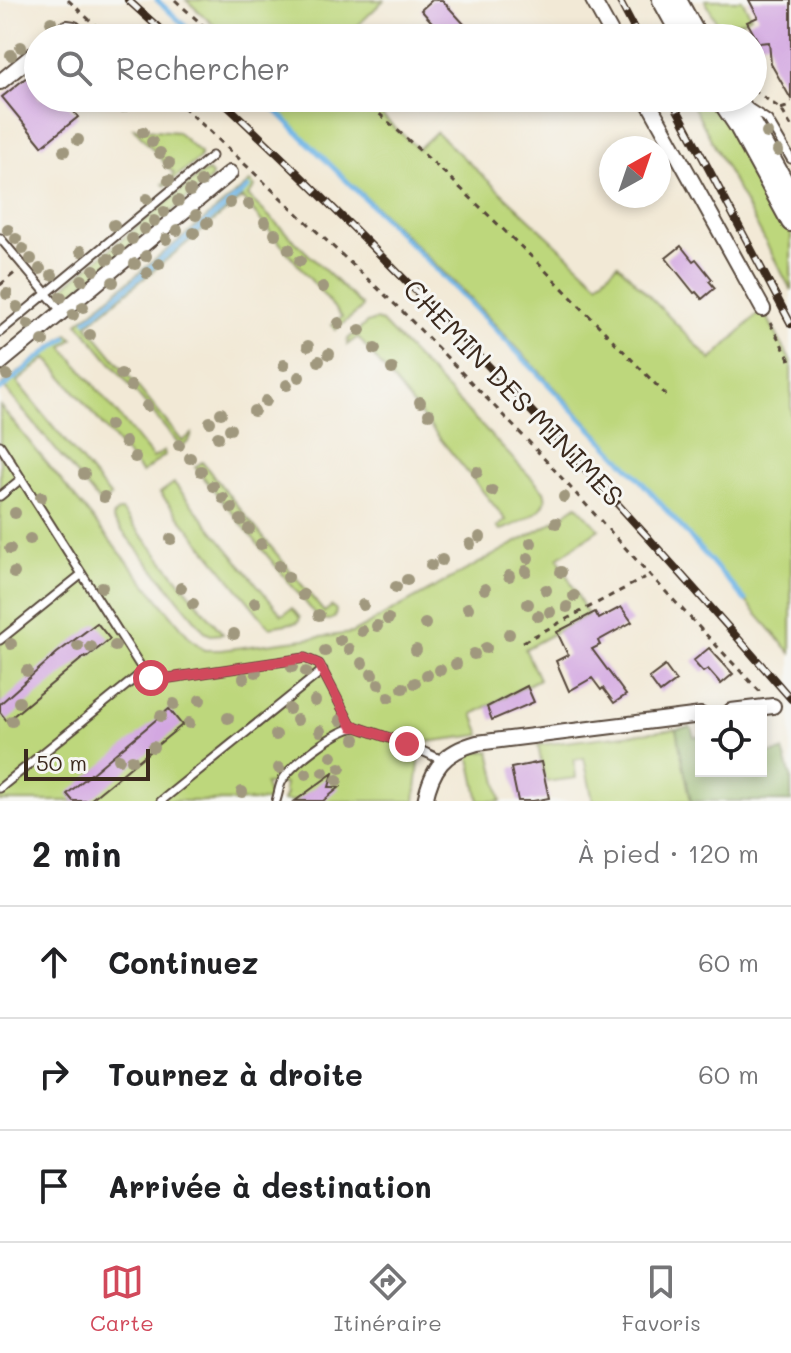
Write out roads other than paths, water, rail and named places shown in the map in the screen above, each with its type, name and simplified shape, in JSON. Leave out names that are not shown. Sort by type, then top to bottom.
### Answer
[{"type":"street","points":[[593,0],[606,24]]},
{"type":"street","points":[[662,0],[680,24]]},
{"type":"street","points":[[677,0],[684,24]]},
{"type":"street","points":[[0,82],[24,62]]},
{"type":"street","points":[[654,112],[763,309]]},
{"type":"street","points":[[729,112],[791,222]]},
{"type":"street","points":[[751,112],[791,195]]},
{"type":"street","points":[[0,363],[230,173]]},
{"type":"street","points":[[767,707],[773,706]]},
{"type":"street","points":[[425,801],[429,781],[444,761],[457,750],[477,743],[695,716]]},
{"type":"lane","points":[[757,112],[768,120],[791,159]]},
{"type":"lane","points":[[0,332],[212,156]]},
{"type":"lane","points":[[0,238],[62,312]]},
{"type":"lane","points":[[0,445],[146,675],[156,680],[305,658],[316,661],[323,670],[352,727]]},
{"type":"lane","points":[[0,496],[21,479]]},
{"type":"lane","points":[[0,640],[82,574]]},
{"type":"lane","points":[[161,801],[323,670]]},
{"type":"lane","points":[[0,788],[144,671]]},
{"type":"lane","points":[[276,801],[287,773],[329,740],[352,727],[407,744],[444,761]]},
{"type":"waterway","points":[[157,0],[183,24]]},
{"type":"waterway","points":[[277,112],[463,296],[634,473],[745,600]]},
{"type":"waterway","points":[[87,320],[248,188]]},
{"type":"waterway","points":[[0,390],[66,338]]},
{"type":"railway","points":[[128,0],[155,24]]},
{"type":"railway","points":[[619,0],[632,24]]},
{"type":"railway","points":[[234,112],[513,391],[791,699]]},
{"type":"railway","points":[[678,112],[791,324]]}]
